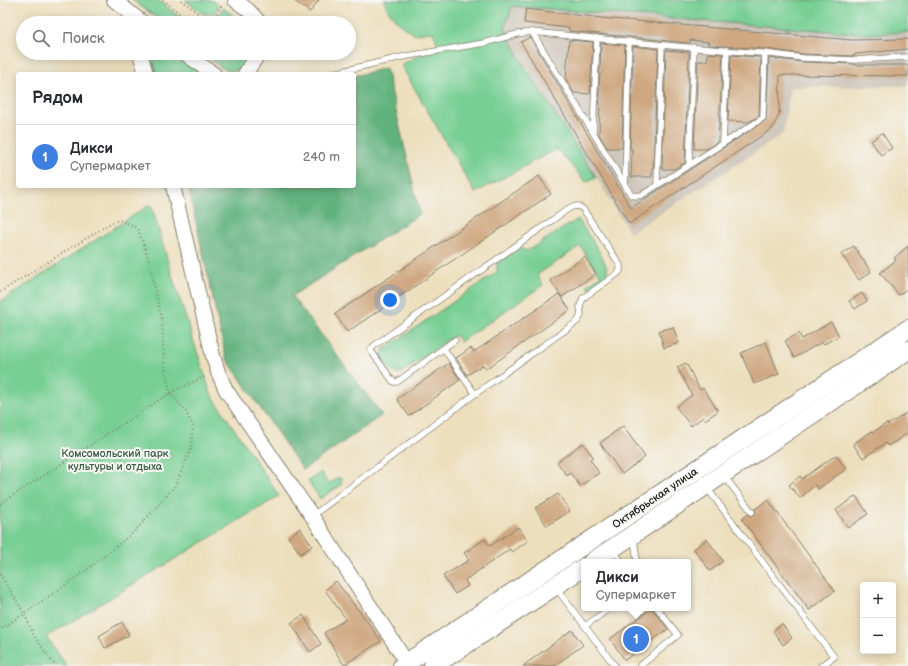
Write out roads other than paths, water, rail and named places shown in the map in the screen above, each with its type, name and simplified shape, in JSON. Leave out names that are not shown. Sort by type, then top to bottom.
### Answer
[{"type":"main road","name":"Октябрьская улица","points":[[406,665],[908,329]]},
{"type":"main road","name":"Октябрьская улица","points":[[603,559],[617,555],[634,534],[908,350]]},
{"type":"main road","points":[[433,666],[581,569]]},
{"type":"street","points":[[114,0],[127,16]]},
{"type":"street","points":[[235,0],[254,16]]},
{"type":"street","points":[[142,60],[145,72]]},
{"type":"street","points":[[194,60],[211,72]]},
{"type":"street","points":[[246,72],[254,60]]},
{"type":"street","points":[[173,188],[218,372],[226,390],[312,516],[406,665]]},
{"type":"lane","points":[[532,32],[631,195],[636,196],[642,195],[657,184],[763,118],[765,53]]},
{"type":"lane","points":[[338,72],[402,57],[484,43],[517,34],[532,32],[826,60],[908,58]]},
{"type":"lane","points":[[593,132],[597,38]]},
{"type":"lane","points":[[625,184],[630,42]]},
{"type":"lane","points":[[657,184],[662,45]]},
{"type":"lane","points":[[690,164],[694,48]]},
{"type":"lane","points":[[723,143],[727,50]]},
{"type":"lane","points":[[312,516],[475,394],[578,322],[581,315],[580,306],[583,298],[619,272],[620,265],[583,210],[578,206],[571,207],[375,345],[371,351],[392,380],[396,382],[456,340]]},
{"type":"lane","points":[[444,349],[475,394]]},
{"type":"lane","points":[[723,474],[752,512]]},
{"type":"lane","points":[[706,486],[834,656],[821,666]]},
{"type":"lane","points":[[634,534],[637,559]]},
{"type":"lane","points":[[555,586],[615,666]]},
{"type":"lane","points":[[585,626],[606,611]]},
{"type":"lane","points":[[640,666],[678,635],[659,611]]},
{"type":"place","name":"Дикси","points":[[636,639]]},
{"type":"park label","name":"Комсомольский парк культуры и отдыха","points":[[115,459]]}]
